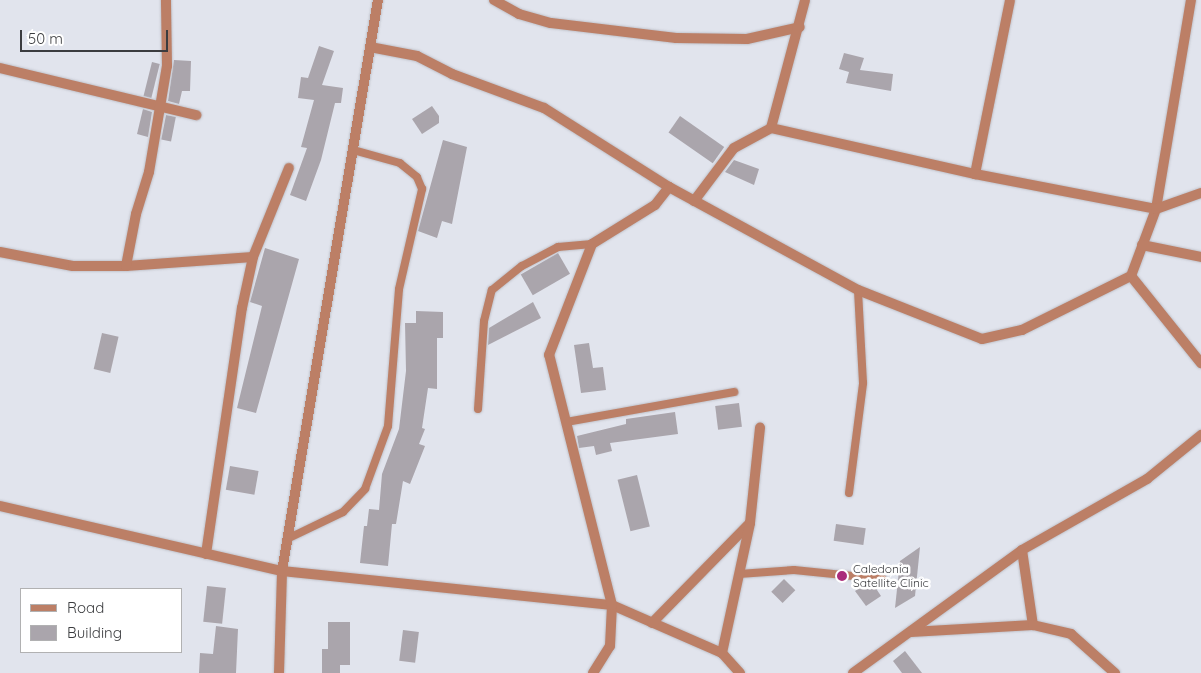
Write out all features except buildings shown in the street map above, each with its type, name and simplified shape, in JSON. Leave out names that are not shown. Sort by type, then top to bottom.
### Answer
[{"type":"street","points":[[126,266],[136,214],[149,172],[161,106],[167,66],[166,0]]},
{"type":"street","points":[[279,673],[282,571],[378,0]]},
{"type":"street","points":[[494,0],[519,14],[551,24],[676,38],[746,38],[800,27]]},
{"type":"street","points":[[771,128],[800,27],[805,0]]},
{"type":"street","points":[[975,174],[1010,0]]},
{"type":"street","points":[[370,47],[417,56],[452,74],[544,108],[669,187],[858,290],[982,339],[1030,327],[1131,276],[1156,209],[1191,0]]},
{"type":"street","points":[[0,68],[196,115]]},
{"type":"street","points":[[694,201],[734,148],[771,128],[975,174],[1156,209],[1201,193]]},
{"type":"street","points":[[206,554],[242,308],[253,257],[289,168]]},
{"type":"street","points":[[593,673],[610,646],[612,605],[549,356],[592,244],[654,206],[669,187]]},
{"type":"street","points":[[1142,245],[1201,257]]},
{"type":"street","points":[[0,252],[73,266],[126,266],[253,257]]},
{"type":"street","points":[[1131,276],[1201,363]]},
{"type":"street","points":[[722,653],[750,523],[760,428]]},
{"type":"street","points":[[853,673],[1022,550],[1147,479],[1201,435]]},
{"type":"street","points":[[0,506],[282,571],[612,605],[722,653],[740,673]]},
{"type":"street","points":[[652,623],[750,523]]},
{"type":"street","points":[[1022,550],[1033,624]]},
{"type":"street","points":[[910,632],[1033,624],[1071,634],[1115,673]]},
{"type":"lane","points":[[287,539],[343,512],[365,489],[388,426],[399,289],[422,188],[417,177],[400,164],[353,150]]},
{"type":"lane","points":[[478,410],[484,321],[492,290],[522,266],[558,247],[592,244]]},
{"type":"lane","points":[[849,493],[863,383],[858,290]]},
{"type":"lane","points":[[566,422],[734,392]]},
{"type":"lane","points":[[739,574],[794,570],[883,579]]},
{"type":"place","name":"Caledonia Satellite Clinic","points":[[842,576]]}]
